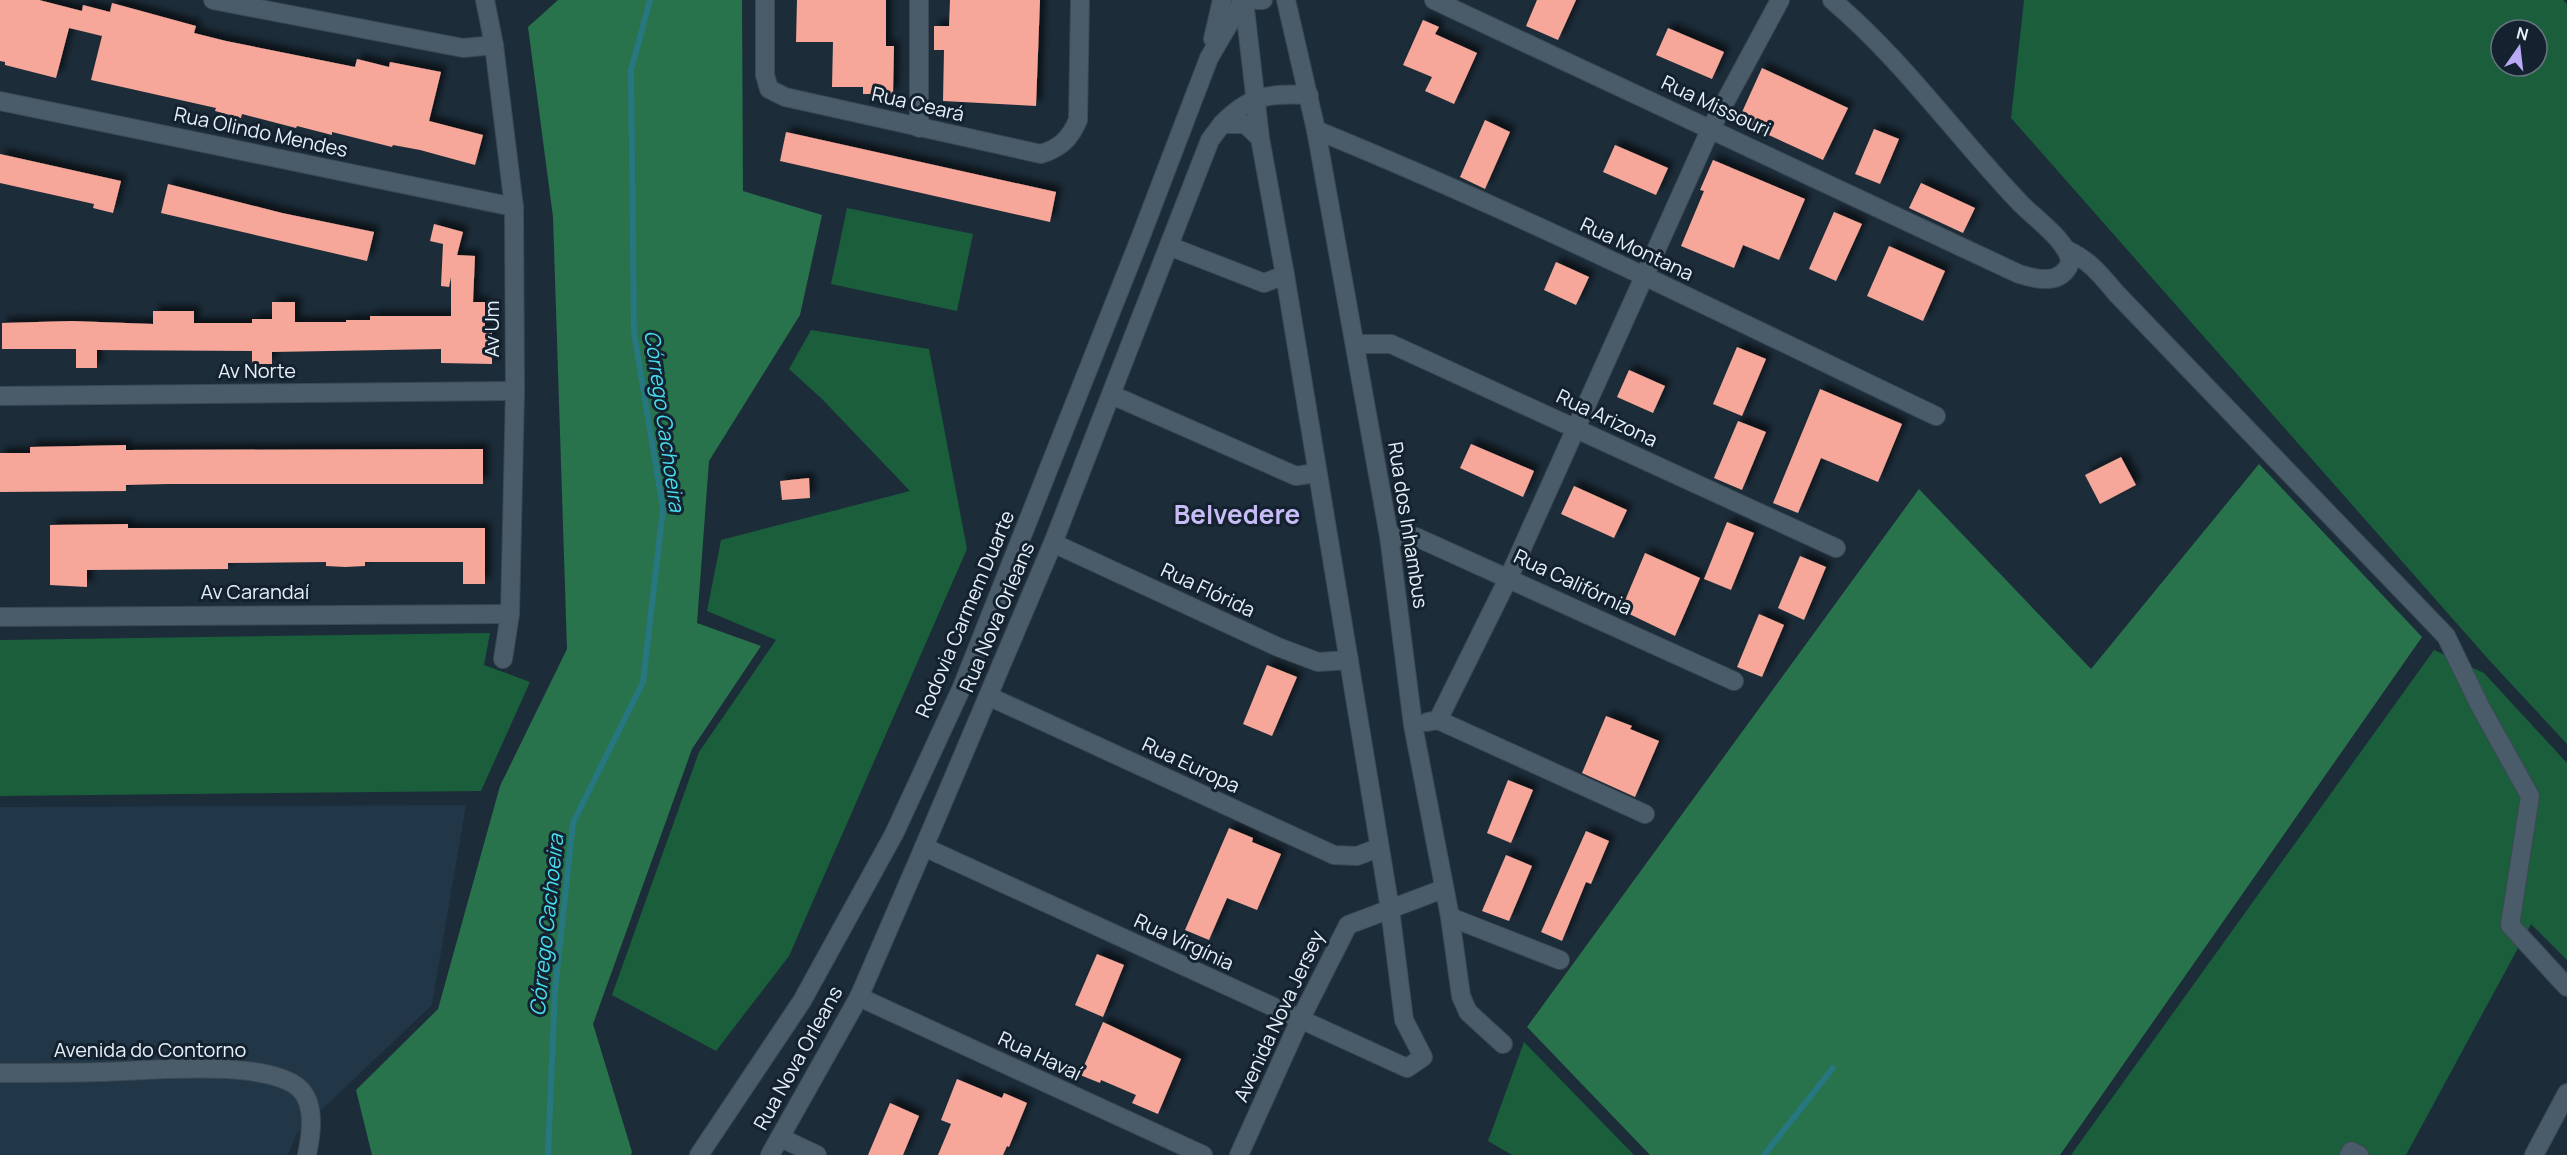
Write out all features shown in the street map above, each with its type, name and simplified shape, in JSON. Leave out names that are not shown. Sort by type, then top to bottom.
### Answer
[{"type":"street","points":[[213,0],[463,48],[494,45]]},
{"type":"street","name":"Av Um","points":[[485,0],[494,45],[514,207],[515,391],[510,614],[504,659]]},
{"type":"street","name":"Rua Ceará","points":[[765,0],[765,75],[769,89],[785,97],[1041,154],[1058,149],[1072,135],[1078,120],[1080,0]]},
{"type":"street","points":[[919,0],[919,128]]},
{"type":"street","name":"Rodovia Carmem Duarte","points":[[699,1155],[802,1001],[894,834],[962,687],[1142,236],[1209,58],[1222,0]]},
{"type":"street","points":[[1243,0],[1260,138],[1285,274],[1378,848],[1390,909]]},
{"type":"street","name":"Rodovia Carmem Duarte","points":[[1209,58],[1243,0]]},
{"type":"street","points":[[1256,0],[1263,0]]},
{"type":"street","name":"Rua dos Inhambus","points":[[1286,0],[1316,130],[1389,536],[1413,725],[1450,917],[1461,996],[1468,1011],[1503,1044]]},
{"type":"street","name":"Rua Missouri","points":[[1434,0],[2019,274],[2044,280],[2052,279],[2064,273],[2070,262],[2067,250]]},
{"type":"street","points":[[1438,720],[1509,578],[1711,128],[1780,0]]},
{"type":"street","points":[[1832,0],[1916,82],[2020,203],[2067,250],[2081,256],[2093,266],[2116,293],[2446,636],[2480,706],[2530,796],[2510,925],[2567,987]]},
{"type":"street","points":[[1255,99],[1279,94],[1308,95]]},
{"type":"street","name":"Rua Nova Orleans","points":[[770,1155],[859,997],[1053,543],[1113,395],[1210,140],[1238,108],[1255,99]]},
{"type":"street","name":"Rua Olindo Mendes","points":[[0,101],[514,207]]},
{"type":"street","points":[[1222,124],[1245,124],[1260,138]]},
{"type":"street","name":"Rua Montana","points":[[1316,130],[1376,154],[1644,276],[1936,416]]},
{"type":"street","points":[[1169,246],[1264,282],[1285,274]]},
{"type":"street","name":"Rua Arizona","points":[[1355,344],[1391,344],[1836,548]]},
{"type":"street","name":"Av Norte","points":[[0,396],[515,391]]},
{"type":"street","points":[[1113,395],[1296,476],[1316,473]]},
{"type":"street","name":"Rua Califórnia","points":[[1389,536],[1416,537],[1734,681]]},
{"type":"street","name":"Rua Flórida","points":[[1053,543],[1278,647],[1318,662],[1349,660]]},
{"type":"street","name":"Av Carandaí","points":[[0,617],[510,614]]},
{"type":"street","name":"Rua Europa","points":[[988,696],[1334,855],[1357,856],[1378,848]]},
{"type":"street","points":[[1413,725],[1438,720],[1645,814]]},
{"type":"street","name":"Rua Virgínia","points":[[924,847],[1407,1068],[1423,1057],[1404,1020],[1390,909]]},
{"type":"street","name":"Avenida Nova Jersey","points":[[1239,1155],[1300,1020],[1348,925],[1443,889]]},
{"type":"street","points":[[1450,917],[1560,960]]},
{"type":"street","name":"Rua Havaí","points":[[859,997],[1203,1155]]},
{"type":"street","name":"Avenida do Contorno","points":[[0,1073],[220,1069],[271,1076],[294,1084],[308,1101],[311,1113],[307,1155]]},
{"type":"street","points":[[2534,1155],[2567,1093]]},
{"type":"street","points":[[781,1138],[817,1155]]},
{"type":"street","points":[[2349,1155],[2351,1151],[2359,1155]]},
{"type":"shaded area","points":[[466,805],[432,1005],[297,1133],[288,1155],[0,1155],[0,807]]},
{"type":"green space","points":[[558,0],[742,0],[743,191],[822,215],[800,315],[709,461],[697,623],[761,646],[692,749],[593,1024],[631,1155],[372,1155],[356,1090],[438,1009],[500,786],[567,649],[553,217],[528,27]]},
{"type":"green space","points":[[2024,0],[2563,0],[2567,4],[2567,744],[2489,660],[2011,118]]},
{"type":"green space","points":[[847,208],[973,234],[957,311],[831,284]]},
{"type":"green space","points":[[811,330],[929,349],[967,549],[789,956],[716,1051],[612,995],[699,752],[776,640],[707,611],[721,540],[910,491],[822,399],[789,369]]},
{"type":"green space","points":[[2259,464],[2422,637],[2060,1155],[1650,1155],[1527,1027],[1919,489],[2091,669]]},
{"type":"green space","points":[[490,633],[484,665],[530,682],[481,791],[0,796],[0,640]]},
{"type":"green space","points":[[2434,650],[2484,673],[2567,763],[2567,960],[2531,924],[2406,1155],[2071,1155]]},
{"type":"green space","points":[[1524,1042],[1634,1155],[1512,1155],[1488,1141]]},
{"type":"building","points":[[0,0],[39,0],[82,11],[83,5],[110,12],[112,3],[196,26],[194,33],[226,41],[355,67],[357,59],[389,67],[390,62],[441,72],[429,121],[483,135],[475,165],[420,150],[393,145],[392,147],[332,132],[332,135],[297,126],[296,128],[242,114],[241,118],[215,111],[216,108],[91,80],[102,36],[69,28],[56,78],[5,65],[5,62],[0,61]]},
{"type":"building","points":[[797,0],[886,0],[886,46],[894,46],[893,94],[863,94],[863,87],[832,87],[833,42],[796,42]]},
{"type":"building","points":[[950,0],[1040,0],[1036,106],[943,101],[944,50],[934,50],[934,26],[949,26]]},
{"type":"building","points":[[1537,0],[1576,0],[1558,40],[1526,26]]},
{"type":"building","points":[[1423,20],[1439,27],[1435,34],[1477,53],[1454,104],[1425,91],[1432,77],[1403,65]]},
{"type":"building","points":[[1668,28],[1724,52],[1712,79],[1656,55]]},
{"type":"building","points":[[1762,68],[1848,108],[1823,160],[1738,121]]},
{"type":"building","points":[[1485,120],[1510,132],[1485,189],[1460,177]]},
{"type":"building","points":[[1874,129],[1899,139],[1880,184],[1855,174]]},
{"type":"building","points":[[786,132],[1056,192],[1050,222],[780,161]]},
{"type":"building","points":[[1615,145],[1668,168],[1656,195],[1603,172]]},
{"type":"building","points":[[0,154],[121,181],[113,213],[93,208],[94,204],[0,183]]},
{"type":"building","points":[[1713,160],[1805,199],[1779,260],[1743,245],[1734,268],[1681,246],[1704,191],[1700,190]]},
{"type":"building","points":[[1921,183],[1975,208],[1963,233],[1909,208]]},
{"type":"building","points":[[168,184],[282,213],[374,232],[367,261],[161,213]]},
{"type":"building","points":[[1834,212],[1862,224],[1836,281],[1809,269]]},
{"type":"building","points":[[434,224],[463,232],[457,255],[475,256],[473,302],[485,302],[485,332],[492,332],[492,364],[441,363],[441,349],[272,352],[272,364],[252,364],[252,351],[97,350],[97,368],[76,368],[76,349],[2,349],[2,323],[72,321],[153,324],[153,311],[194,311],[194,323],[252,323],[252,319],[272,319],[272,302],[295,302],[295,322],[346,322],[346,320],[370,320],[370,316],[451,316],[451,277],[449,287],[441,286],[443,244],[430,241]]},
{"type":"building","points":[[1889,246],[1945,271],[1923,321],[1867,296]]},
{"type":"building","points":[[1556,262],[1589,277],[1576,305],[1544,290]]},
{"type":"building","points":[[1737,347],[1766,359],[1742,416],[1713,404]]},
{"type":"building","points":[[1629,370],[1665,386],[1653,413],[1617,397]]},
{"type":"building","points":[[1820,389],[1902,424],[1878,482],[1821,458],[1798,513],[1773,503]]},
{"type":"building","points":[[1738,421],[1766,432],[1742,490],[1714,478]]},
{"type":"building","points":[[1471,444],[1534,471],[1523,497],[1460,468]]},
{"type":"building","points":[[126,445],[126,450],[483,449],[483,484],[167,484],[126,485],[126,491],[0,492],[0,453],[30,453],[30,447]]},
{"type":"building","points":[[2121,457],[2136,485],[2100,504],[2085,475]]},
{"type":"building","points":[[809,478],[810,498],[782,500],[780,481]]},
{"type":"building","points":[[1574,486],[1627,510],[1614,538],[1561,514]]},
{"type":"building","points":[[1727,522],[1754,533],[1731,590],[1704,579]]},
{"type":"building","points":[[128,524],[128,528],[485,528],[485,584],[463,584],[463,562],[365,562],[365,566],[345,567],[326,566],[326,562],[228,563],[228,569],[87,570],[87,587],[50,585],[50,525]]},
{"type":"building","points":[[1645,553],[1700,578],[1675,636],[1621,610]]},
{"type":"building","points":[[1800,556],[1826,567],[1804,620],[1778,608]]},
{"type":"building","points":[[1759,614],[1784,625],[1762,677],[1737,667]]},
{"type":"building","points":[[1267,665],[1297,677],[1272,736],[1243,724]]},
{"type":"building","points":[[1606,716],[1632,726],[1630,729],[1659,741],[1635,797],[1582,773]]},
{"type":"building","points":[[1508,780],[1533,790],[1511,843],[1487,833]]},
{"type":"building","points":[[1229,828],[1253,838],[1252,842],[1281,854],[1257,910],[1227,898],[1209,940],[1185,930]]},
{"type":"building","points":[[1586,831],[1609,841],[1591,884],[1586,882],[1562,941],[1541,932]]},
{"type":"building","points":[[1506,855],[1532,866],[1509,921],[1482,911]]},
{"type":"building","points":[[1097,954],[1124,965],[1103,1017],[1075,1005]]},
{"type":"building","points":[[1103,1022],[1181,1059],[1158,1114],[1132,1103],[1136,1095],[1101,1080],[1100,1083],[1080,1075]]},
{"type":"building","points":[[957,1079],[1002,1098],[1004,1093],[1027,1103],[1009,1147],[1007,1146],[1003,1155],[938,1155],[951,1124],[941,1120]]},
{"type":"building","points":[[890,1103],[919,1116],[903,1155],[868,1155]]},
{"type":"waterway","name":"Córrego Cachoeira","points":[[548,1155],[555,989],[573,823],[643,682],[663,509],[634,332],[631,70],[650,0]]},
{"type":"waterway","points":[[1764,1155],[1833,1068]]},
{"type":"district","name":"Belvedere","points":[[1237,515]]}]
